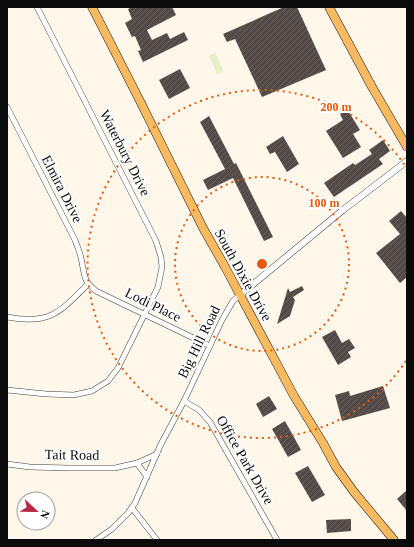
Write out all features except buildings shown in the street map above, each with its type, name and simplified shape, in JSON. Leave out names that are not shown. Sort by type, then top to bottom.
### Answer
[{"type":"main road","name":"South Dixie Drive","points":[[92,7],[203,228],[290,390],[336,467],[391,539]]},
{"type":"main road","points":[[329,7],[372,88],[407,147]]},
{"type":"street","name":"Waterbury Drive","points":[[7,390],[74,395],[100,387],[108,381],[118,368],[158,287],[162,267],[159,249],[37,7]]},
{"type":"street","name":"Elmira Drive","points":[[7,107],[75,240],[81,257],[83,274],[88,284]]},
{"type":"street","name":"Big Hill Road","points":[[96,540],[112,529],[132,508],[157,454],[233,301],[343,210],[407,161]]},
{"type":"street","name":"Lodi Place","points":[[88,284],[96,291],[210,346]]},
{"type":"street","points":[[7,317],[37,320],[53,315],[65,307],[88,284]]},
{"type":"street","name":"Office Park Drive","points":[[184,401],[198,410],[210,422],[277,540]]},
{"type":"street","name":"Tait Road","points":[[7,464],[30,467],[115,468],[136,463],[157,454]]},
{"type":"street","points":[[136,463],[147,477]]},
{"type":"street","points":[[132,508],[157,540]]},
{"type":"green space","points":[[215,53],[224,71],[217,74],[209,56]]}]
